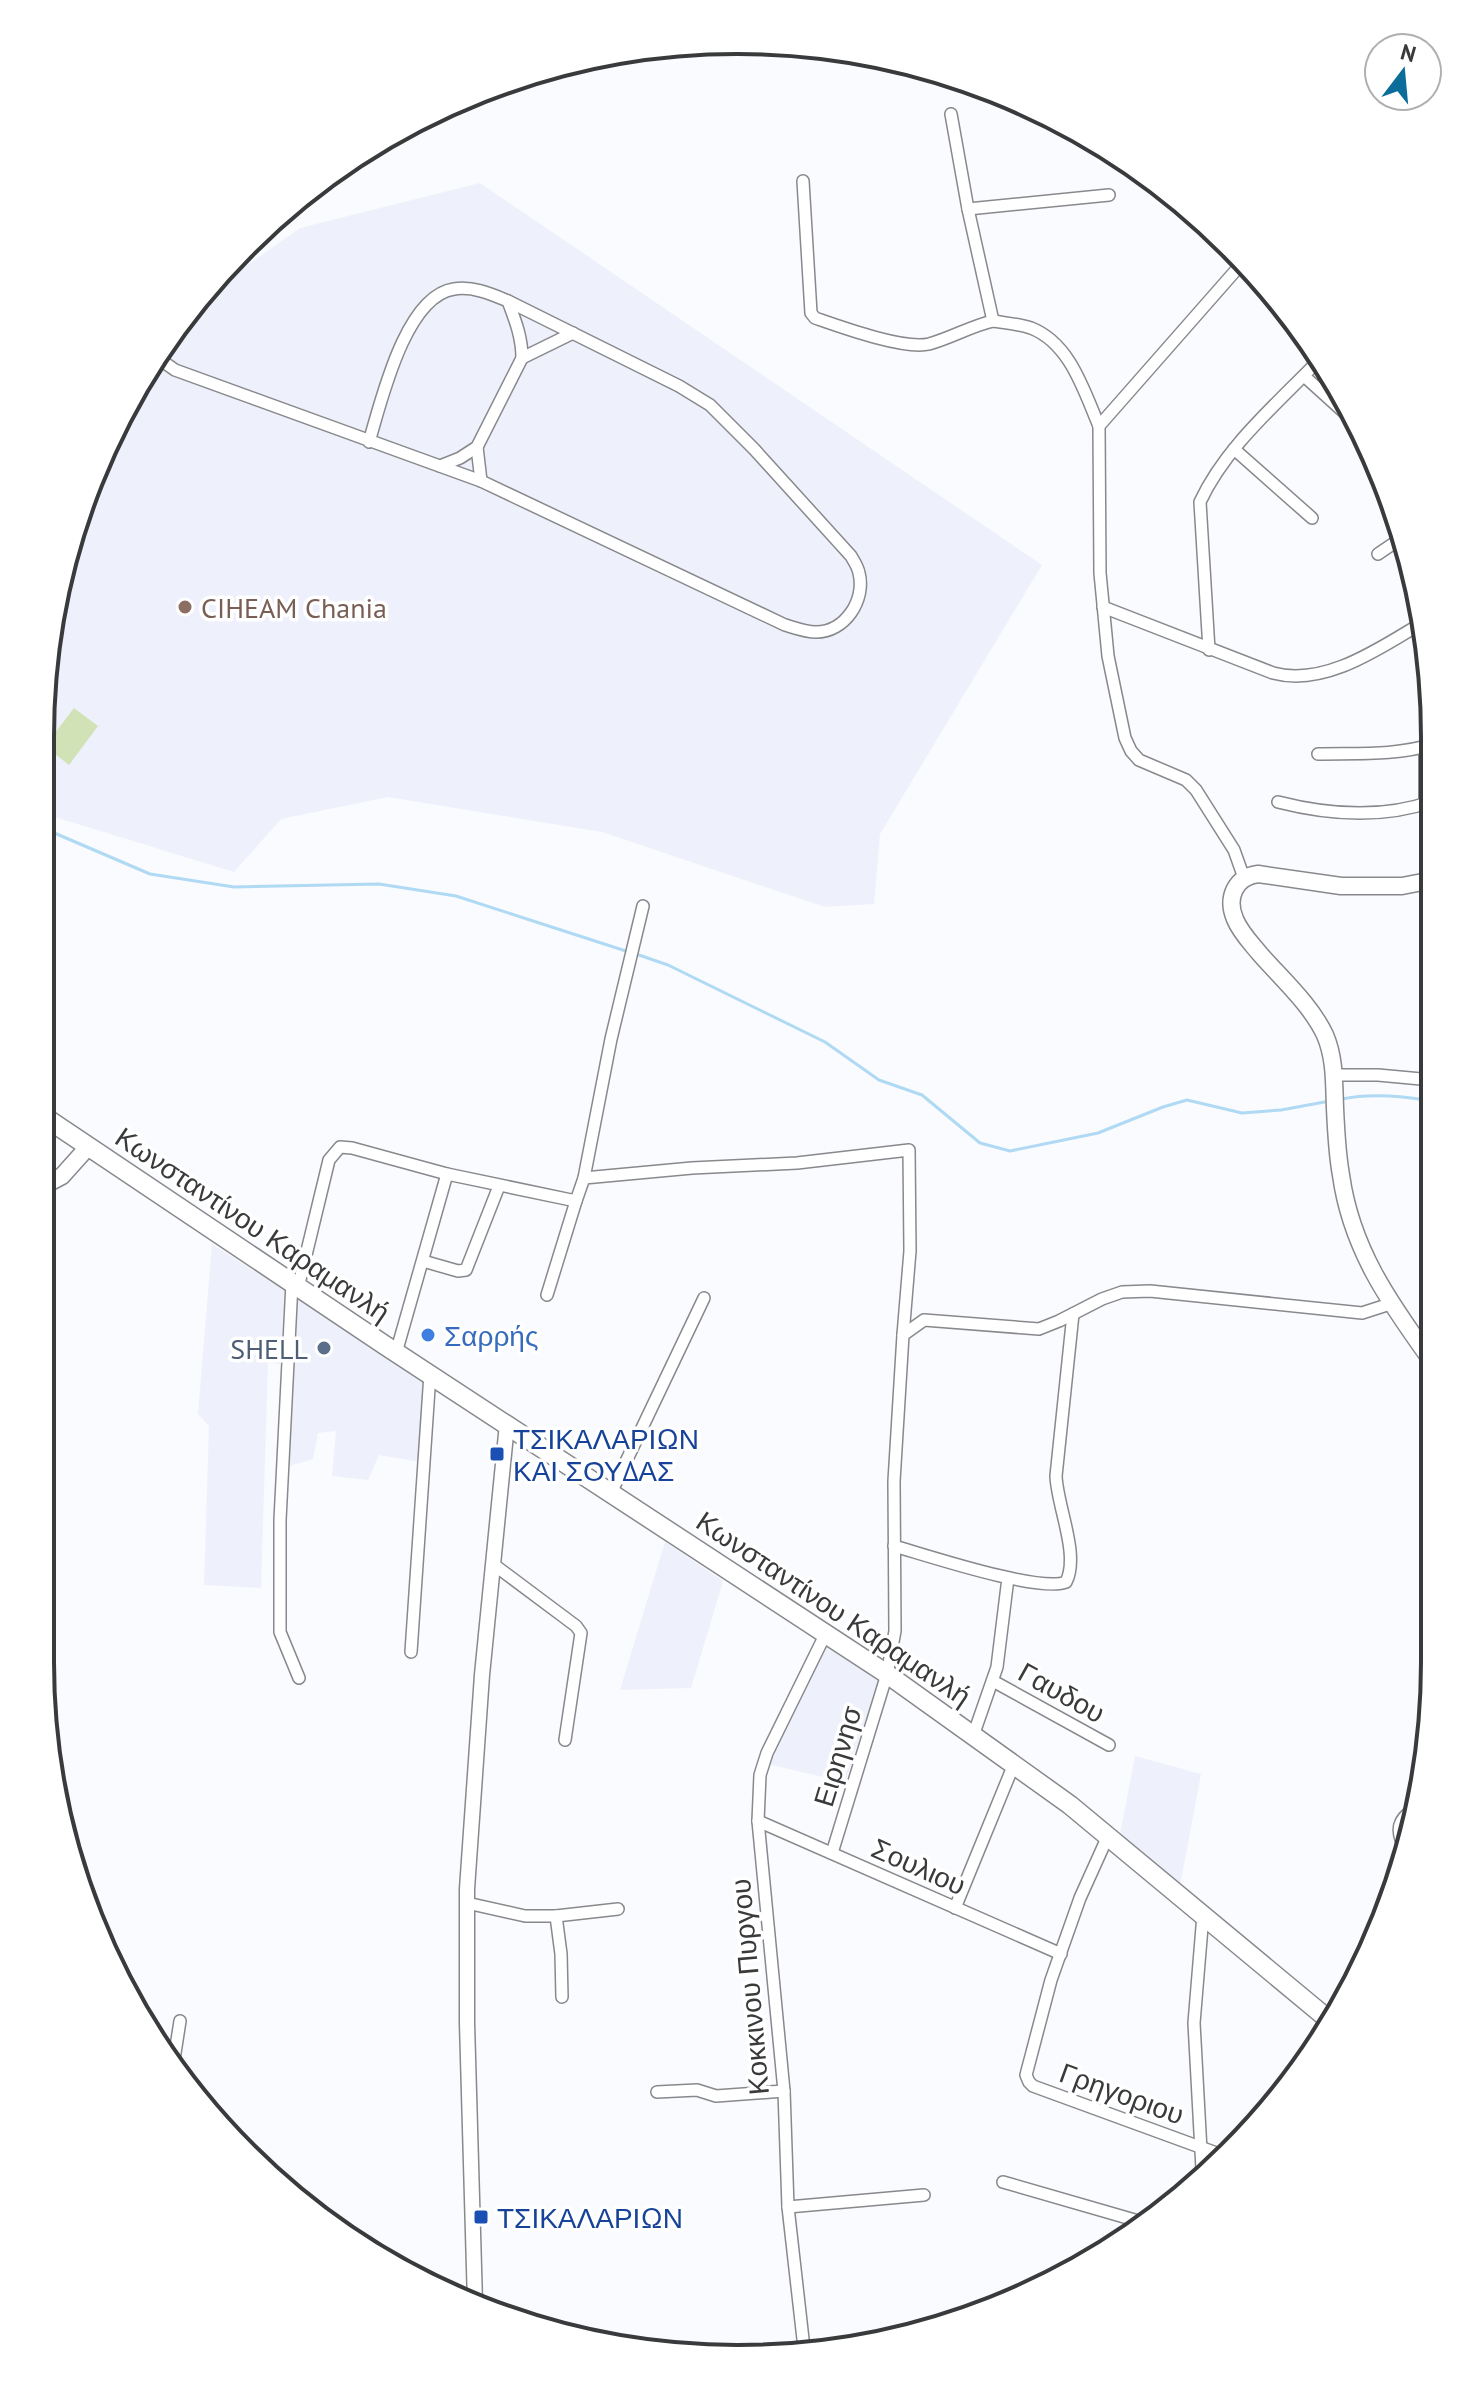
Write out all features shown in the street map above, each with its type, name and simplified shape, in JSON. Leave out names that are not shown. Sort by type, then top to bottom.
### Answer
[{"type":"main road","points":[[1421,882],[1402,886],[1341,886],[1254,874],[1237,885],[1232,897],[1234,917],[1250,941],[1325,1036],[1334,1080],[1341,1177],[1346,1200],[1366,1259],[1390,1304],[1421,1346]]},
{"type":"main road","name":"Κωνσταντίνου Καραμανλή","points":[[54,1124],[396,1353],[887,1674],[1014,1764],[1108,1836],[1322,2014]]},
{"type":"main road","points":[[54,1180],[62,1176],[88,1147]]},
{"type":"street","points":[[951,114],[993,321]]},
{"type":"street","points":[[803,181],[811,313],[815,318],[897,343],[917,345],[993,321],[1030,328],[1047,336],[1066,356],[1099,426],[1100,573],[1108,656],[1125,738],[1139,760],[1186,780],[1196,790],[1234,850],[1244,878]]},
{"type":"street","points":[[968,209],[1109,195]]},
{"type":"street","points":[[1099,426],[1236,270]]},
{"type":"street","points":[[166,363],[175,370],[369,442],[481,481],[785,625],[817,632],[834,629],[854,608],[858,598],[859,572],[851,556],[754,449],[697,395],[482,290],[454,288],[439,294],[425,306],[402,341],[392,364],[369,442]]},
{"type":"street","points":[[440,466],[477,447],[522,358],[518,326],[508,301]]},
{"type":"street","points":[[522,358],[573,333]]},
{"type":"street","points":[[1209,650],[1200,502],[1234,449],[1312,368]]},
{"type":"street","points":[[1304,376],[1332,401]]},
{"type":"street","points":[[477,447],[481,481]]},
{"type":"street","points":[[1234,449],[1312,518]]},
{"type":"street","points":[[1378,554],[1393,544]]},
{"type":"street","points":[[1103,607],[1209,650],[1273,673],[1293,676],[1350,664],[1412,629]]},
{"type":"street","points":[[1318,754],[1392,752],[1421,747]]},
{"type":"street","points":[[1278,802],[1321,812],[1351,813],[1382,812],[1421,805]]},
{"type":"street","points":[[547,1295],[584,1178],[611,1039],[643,906]]},
{"type":"street","points":[[1334,1080],[1378,1075],[1421,1079]]},
{"type":"street","points":[[299,1678],[280,1632],[280,1520],[295,1286],[329,1160],[340,1147],[352,1148],[447,1174],[576,1201]]},
{"type":"street","name":"Ειρηνησ","points":[[584,1178],[797,1163],[909,1150],[910,1251],[895,1450],[895,1631],[887,1674],[832,1853]]},
{"type":"street","points":[[396,1353],[447,1174]]},
{"type":"street","points":[[423,1261],[458,1271],[466,1270],[499,1186]]},
{"type":"street","points":[[903,1335],[924,1320],[1039,1329],[1122,1292],[1150,1291],[1362,1313],[1390,1304]]},
{"type":"street","points":[[611,1493],[704,1298]]},
{"type":"street","points":[[894,1546],[1008,1578],[1056,1585],[1066,1582],[1070,1557],[1056,1476],[1073,1314]]},
{"type":"street","points":[[411,1652],[430,1374]]},
{"type":"street","points":[[475,2292],[467,1903],[482,1675],[507,1424]]},
{"type":"street","points":[[493,1564],[576,1626],[581,1633],[565,1740]]},
{"type":"street","points":[[973,1736],[993,1681],[999,1654],[1008,1578]]},
{"type":"street","name":"Κοκκινου Πυργου","points":[[803,2342],[788,2207],[784,2091],[758,1821],[758,1791],[767,1753],[825,1635]]},
{"type":"street","name":"Γαυδου","points":[[993,1681],[1109,1745]]},
{"type":"street","points":[[955,1908],[1014,1764]]},
{"type":"street","name":"Σουλιου","points":[[758,1821],[1061,1954]]},
{"type":"street","points":[[1061,1954],[1080,1898],[1108,1836]]},
{"type":"street","points":[[467,1903],[525,1916],[618,1909]]},
{"type":"street","points":[[1201,2163],[1194,2023],[1203,1913]]},
{"type":"street","points":[[556,1916],[562,1997]]},
{"type":"street","name":"Γρηγοριου","points":[[1061,1954],[1027,2066],[1029,2082],[1213,2152]]},
{"type":"street","points":[[175,2050],[180,2021]]},
{"type":"street","points":[[657,2092],[697,2090],[716,2096],[784,2091]]},
{"type":"street","points":[[1003,2182],[1133,2219]]},
{"type":"street","points":[[788,2207],[924,2195]]},
{"type":"shaded area","points":[[480,183],[1042,565],[880,834],[874,904],[825,907],[602,832],[388,797],[281,819],[234,872],[54,817],[55,693],[60,648],[77,561],[106,476],[146,396],[195,321],[238,272],[300,228]]},
{"type":"shaded area","points":[[212,1244],[285,1291],[280,1364],[268,1363],[261,1588],[204,1585],[209,1426],[198,1414]]},
{"type":"shaded area","points":[[297,1291],[427,1381],[420,1462],[379,1455],[368,1480],[332,1476],[336,1431],[318,1433],[313,1459],[286,1467]]},
{"type":"shaded area","points":[[665,1542],[723,1581],[691,1688],[620,1690]]},
{"type":"shaded area","points":[[822,1641],[878,1681],[845,1782],[767,1764]]},
{"type":"shaded area","points":[[1135,1756],[1201,1774],[1180,1886],[1120,1835]]},
{"type":"green space","points":[[74,708],[98,726],[69,765],[54,753],[54,734]]},
{"type":"waterway","points":[[54,833],[150,874],[234,887],[379,884],[456,896],[629,952]]},
{"type":"waterway","points":[[636,954],[668,965],[825,1042],[879,1080],[922,1095],[980,1143],[1010,1151],[1098,1133],[1187,1100],[1242,1113],[1330,1101]]},
{"type":"waterway","points":[[1342,1099],[1387,1096],[1421,1100]]},
{"type":"place","name":"CIHEAM Chania","points":[[185,607]]},
{"type":"place","name":"Σαρρής","points":[[428,1335]]},
{"type":"place","name":"SHELL","points":[[324,1348]]},
{"type":"place","name":"ΤΣΙΚΑΛΑΡΙΩΝ ΚΑΙ ΣΟΥΔΑΣ","points":[[497,1454]]},
{"type":"place","name":"ΤΣΙΚΑΛΑΡΙΩΝ","points":[[481,2217]]}]
